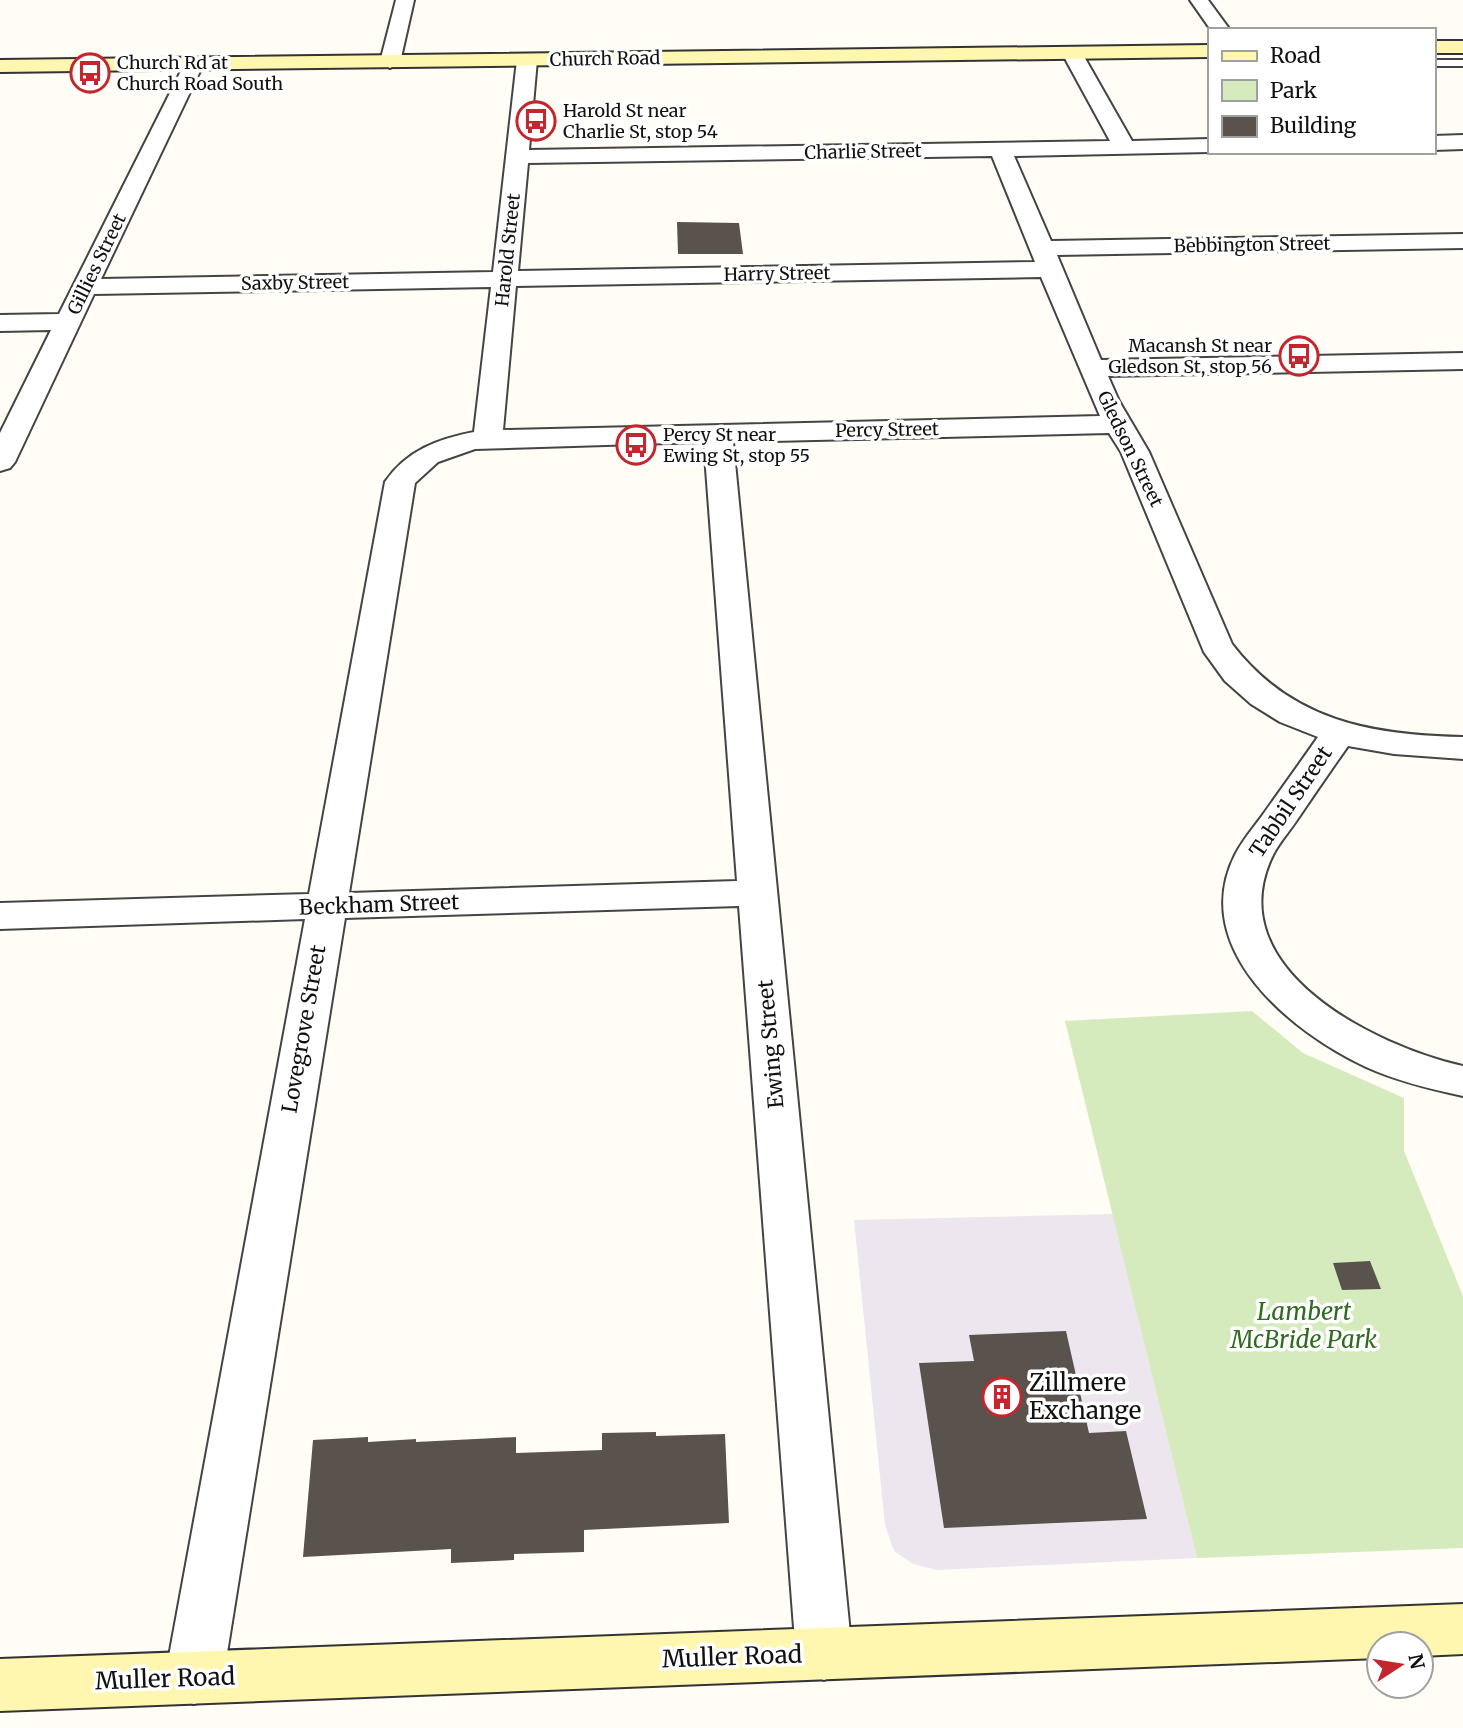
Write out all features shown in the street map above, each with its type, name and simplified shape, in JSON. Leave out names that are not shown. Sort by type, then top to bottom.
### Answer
[{"type":"street","points":[[390,62],[405,0]]},
{"type":"street","points":[[1199,0],[1220,28]]},
{"type":"street","points":[[1435,47],[1463,47]]},
{"type":"street","name":"Church Road","points":[[0,66],[1208,51]]},
{"type":"street","points":[[1072,53],[1125,148]]},
{"type":"street","name":"Harold Street","points":[[488,439],[527,61]]},
{"type":"street","name":"Gillies Street","points":[[0,462],[193,65]]},
{"type":"street","points":[[1435,143],[1463,142]]},
{"type":"street","name":"Charlie Street","points":[[517,157],[1208,146]]},
{"type":"street","name":"Gledson Street","points":[[1001,149],[1091,368],[1117,424],[1135,452],[1225,659],[1250,687],[1268,700],[1339,733],[1384,744],[1463,748]]},
{"type":"street","name":"Bebbington Street","points":[[1046,259],[1463,241]]},
{"type":"street","name":"Harry Street","points":[[504,279],[1046,259]]},
{"type":"street","name":"Saxby Street","points":[[85,287],[504,279]]},
{"type":"street","points":[[0,323],[68,322]]},
{"type":"street","points":[[1091,368],[1463,361]]},
{"type":"street","name":"Percy Street","points":[[488,439],[1117,424]]},
{"type":"street","name":"Ewing Street","points":[[718,434],[824,1654]]},
{"type":"street","name":"Lovegrove Street","points":[[194,1678],[397,488],[412,467],[426,456],[446,446],[488,439]]},
{"type":"street","name":"Tabbil Street","points":[[1339,733],[1253,856],[1243,876],[1240,895],[1247,932],[1267,972],[1310,1015],[1377,1054],[1415,1070],[1463,1081]]},
{"type":"street","name":"Beckham Street","points":[[0,916],[758,892]]},
{"type":"street","name":"Muller Road","points":[[0,1685],[1463,1629]]},
{"type":"lane","points":[[1435,63],[1463,62]]},
{"type":"shaded area","points":[[1113,1214],[1197,1558],[936,1570],[913,1564],[894,1551],[885,1525],[854,1220]]},
{"type":"green space","name":"Lambert McBride Park","points":[[1252,1011],[1303,1053],[1404,1098],[1404,1151],[1463,1296],[1463,1548],[1197,1558],[1065,1021]]},
{"type":"building","points":[[677,222],[739,223],[743,254],[678,254]]},
{"type":"building","points":[[1370,1261],[1381,1289],[1342,1290],[1333,1263]]},
{"type":"building","name":"Zillmere Exchange","points":[[1066,1331],[1089,1433],[1126,1431],[1147,1519],[944,1528],[919,1363],[974,1361],[969,1335]]},
{"type":"building","points":[[656,1432],[656,1436],[725,1434],[729,1523],[584,1530],[584,1552],[514,1554],[514,1560],[451,1563],[451,1549],[303,1557],[313,1440],[368,1437],[368,1442],[416,1439],[416,1442],[516,1437],[516,1453],[602,1450],[602,1433]]},
{"type":"place","name":"Church Rd at Church Road South","points":[[90,73]]},
{"type":"place","name":"Harold St near Charlie St, stop 54","points":[[536,121]]},
{"type":"place","name":"Macansh St near Gledson St, stop 56","points":[[1299,356]]},
{"type":"place","name":"Percy St near Ewing St, stop 55","points":[[636,445]]},
{"type":"place","name":"Zillmere Exchange","points":[[1002,1397]]}]
